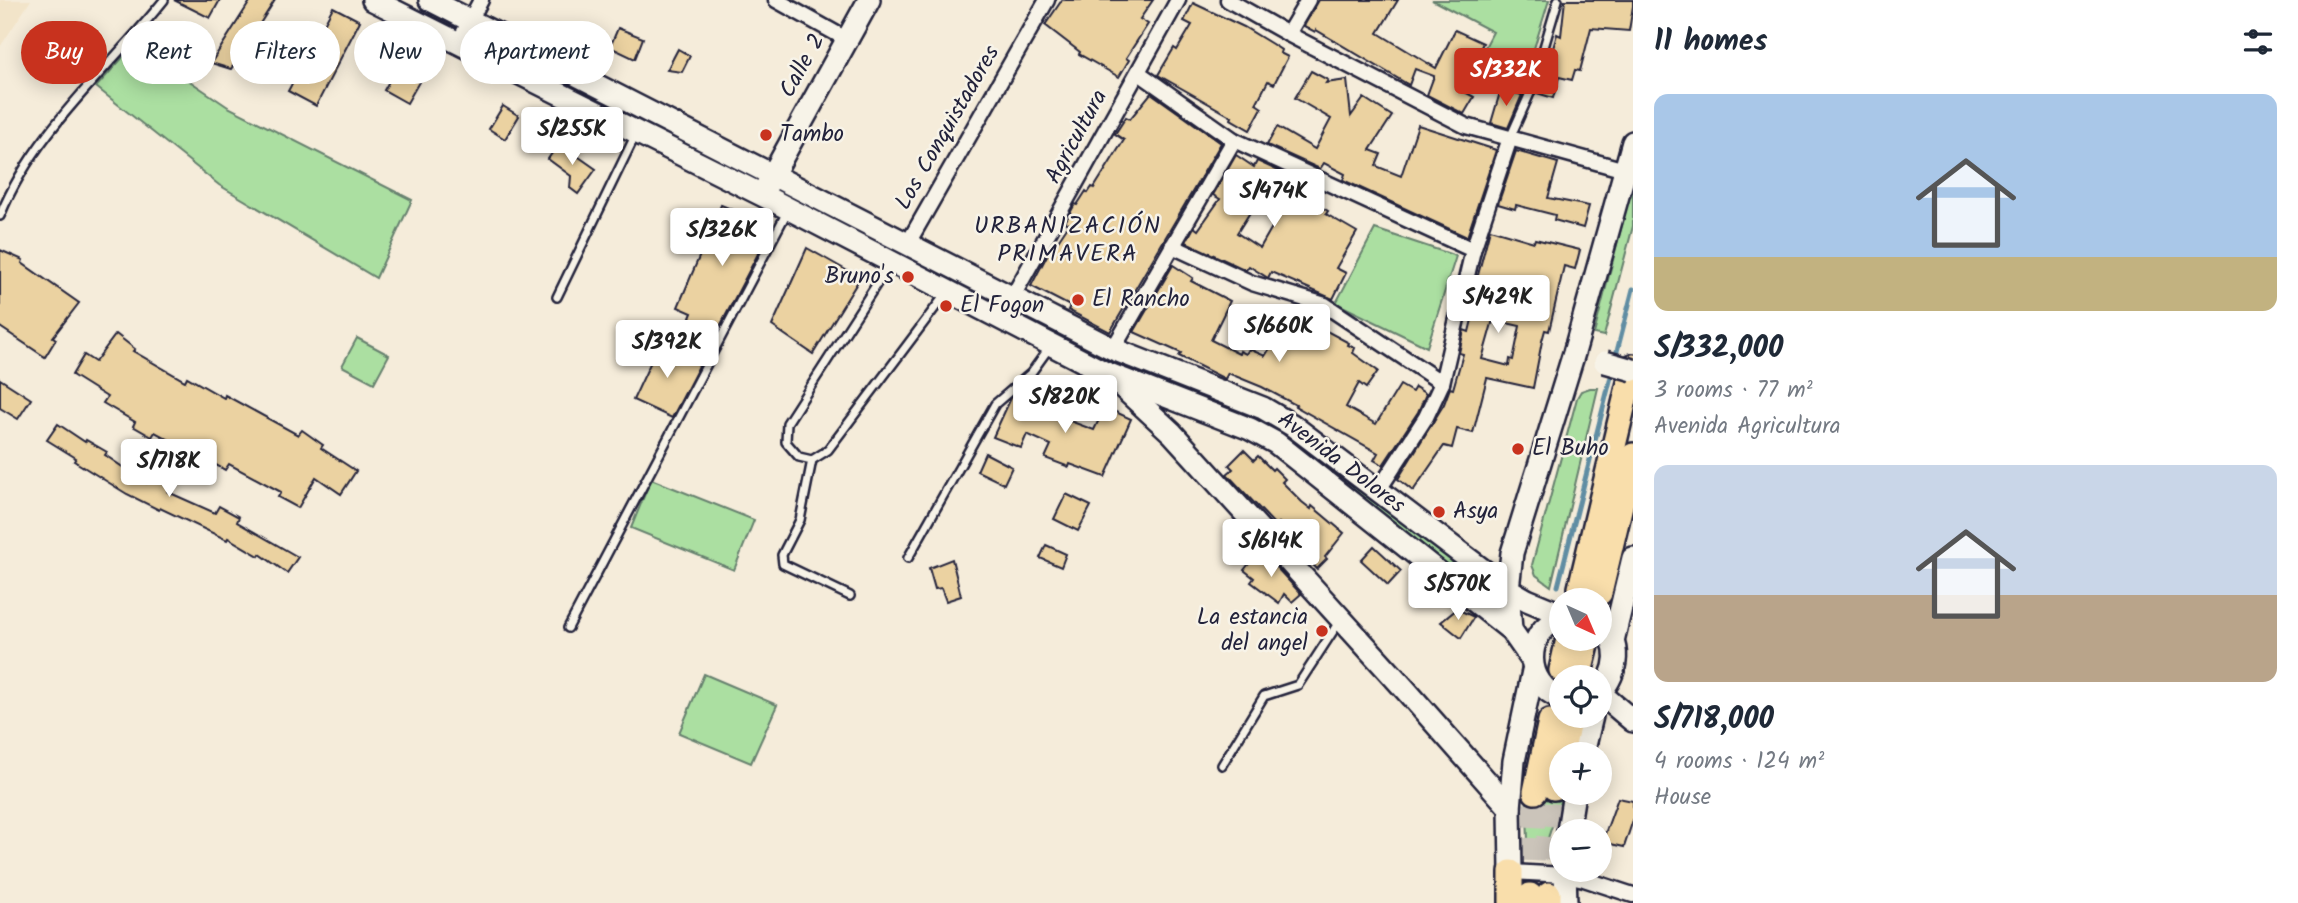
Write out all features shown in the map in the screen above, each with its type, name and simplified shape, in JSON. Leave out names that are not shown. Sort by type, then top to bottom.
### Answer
[{"type":"main road","name":"Avenida Dolores","points":[[373,0],[762,195],[1104,372],[1250,429],[1276,443],[1511,630],[1540,684],[1549,692]]},
{"type":"main road","name":"Avenida Dolores","points":[[430,0],[1113,349],[1263,408],[1292,425],[1508,589],[1549,610]]},
{"type":"main road","name":"Calle 2","points":[[762,195],[869,0]]},
{"type":"main road","points":[[1511,630],[1508,589],[1513,553],[1574,354],[1633,142]]},
{"type":"main road","points":[[1574,354],[1633,368],[1590,590],[1633,455]]},
{"type":"main road","points":[[1104,372],[1133,395],[1172,433],[1510,808]]},
{"type":"main road","points":[[1480,568],[1497,563],[1513,553]]},
{"type":"main road","points":[[1612,605],[1633,558]]},
{"type":"main road","points":[[1549,624],[1537,637],[1532,648],[1532,665],[1514,761],[1510,808],[1511,872],[1539,900],[1556,882]]},
{"type":"main road","points":[[1612,650],[1633,666]]},
{"type":"main road","points":[[1576,665],[1587,651]]},
{"type":"main road","points":[[1612,703],[1633,721]]},
{"type":"main road","points":[[1558,742],[1559,723],[1560,742]]},
{"type":"street","points":[[458,43],[481,0]]},
{"type":"street","points":[[776,0],[848,40]]},
{"type":"street","name":"Los Conquistadores","points":[[908,243],[1047,0]]},
{"type":"street","name":"Agricultura","points":[[1013,296],[1178,0]]},
{"type":"street","points":[[1228,0],[1446,118],[1466,126],[1625,170]]},
{"type":"street","points":[[1288,34],[1308,0]]},
{"type":"street","points":[[1139,73],[1234,140],[1473,250]]},
{"type":"street","points":[[1378,491],[1426,417],[1443,383],[1473,250],[1510,138]]},
{"type":"street","points":[[1113,349],[1234,140]]},
{"type":"street","points":[[1172,246],[1252,283],[1325,305],[1443,383]]},
{"type":"street","points":[[1511,872],[1549,872]]},
{"type":"street","points":[[1593,882],[1633,895]]},
{"type":"lane","points":[[0,216],[15,181],[43,141],[164,0]]},
{"type":"lane","points":[[1510,138],[1531,91],[1558,0]]},
{"type":"lane","points":[[557,297],[637,132]]},
{"type":"lane","points":[[568,628],[789,209]]},
{"type":"lane","points":[[813,460],[799,457],[786,442],[787,423],[891,261]]},
{"type":"lane","points":[[850,596],[783,564],[782,555],[800,520],[813,460],[828,450],[948,291]]},
{"type":"lane","points":[[908,558],[995,404],[1031,373],[1052,344]]},
{"type":"lane","points":[[1222,765],[1264,696],[1298,685],[1341,618]]},
{"type":"shaded area","points":[[0,0],[31,0],[0,47]]},
{"type":"green space","points":[[1432,0],[1549,0],[1522,87],[1473,70],[1493,32]]},
{"type":"green space","points":[[121,59],[121,84],[194,84],[228,107],[412,200],[376,278],[219,185],[96,87],[99,84],[107,84],[107,75]]},
{"type":"green space","points":[[1633,182],[1633,226],[1604,336],[1594,334]]},
{"type":"green space","points":[[783,185],[1259,414],[1454,558],[1452,564],[1447,568],[1281,437],[1107,364],[779,192]]},
{"type":"green space","points":[[1375,229],[1456,256],[1427,347],[1336,303]]},
{"type":"green space","points":[[357,338],[389,355],[374,383],[342,366]]},
{"type":"green space","points":[[1598,388],[1551,586],[1536,575],[1532,565],[1577,398],[1581,391]]},
{"type":"green space","points":[[651,479],[754,520],[734,570],[631,528]]},
{"type":"green space","points":[[704,674],[777,705],[751,763],[679,733]]},
{"type":"green space","points":[[1526,781],[1539,798],[1549,796],[1549,805],[1559,805],[1554,819],[1549,819],[1546,844],[1532,844],[1528,841]]},
{"type":"building","points":[[174,0],[220,0],[210,18]]},
{"type":"building","points":[[251,0],[275,0],[262,21],[238,21]]},
{"type":"building","points":[[1062,0],[1153,0],[1140,19],[1148,24],[1126,58],[1129,60],[1119,77],[1079,54],[1080,52],[1045,25]]},
{"type":"building","points":[[1319,0],[1398,0],[1378,33],[1436,68],[1455,30],[1483,43],[1464,82],[1467,84],[1463,91],[1474,97],[1464,114],[1427,95],[1434,76],[1415,69],[1409,85],[1316,30],[1315,32],[1304,26]]},
{"type":"building","points":[[1565,0],[1633,0],[1633,6],[1629,31],[1591,28],[1580,71],[1575,70],[1572,80],[1559,77],[1553,98],[1537,93],[1542,76],[1545,77],[1557,34],[1561,36]]},
{"type":"building","points":[[1193,3],[1244,27],[1288,57],[1274,84],[1268,81],[1256,104],[1262,108],[1250,130],[1158,75],[1192,25],[1184,21]]},
{"type":"building","points":[[333,7],[360,21],[354,21],[354,33],[340,60],[340,21],[326,21]]},
{"type":"building","points":[[618,28],[643,38],[635,59],[614,49],[614,38]]},
{"type":"building","points":[[230,33],[230,69],[216,64],[216,55]]},
{"type":"building","points":[[678,49],[690,56],[682,72],[667,70]]},
{"type":"building","points":[[1311,71],[1328,80],[1326,83],[1347,80],[1351,116],[1364,98],[1392,116],[1370,150],[1381,154],[1376,166],[1401,176],[1418,125],[1496,150],[1467,237],[1343,180],[1345,174],[1324,163],[1320,169],[1267,145],[1277,127],[1315,149],[1331,119],[1295,98]]},
{"type":"building","points":[[292,84],[327,84],[316,106],[288,91]]},
{"type":"building","points":[[387,84],[418,84],[407,103],[384,90]]},
{"type":"building","points":[[1501,89],[1522,95],[1508,128],[1491,123]]},
{"type":"building","points":[[1151,93],[1221,143],[1110,332],[1068,310],[1070,306],[1031,286],[1053,244],[1055,245],[1069,224],[1065,222],[1075,204],[1077,205],[1086,191],[1088,193],[1094,188],[1124,140],[1115,134],[1126,117],[1130,119]]},
{"type":"building","points":[[503,106],[519,116],[505,139],[489,129]]},
{"type":"building","points":[[559,143],[596,169],[578,194],[570,188],[571,176],[548,159]]},
{"type":"building","points":[[1516,151],[1558,163],[1548,198],[1589,206],[1583,228],[1554,220],[1555,215],[1516,205],[1515,209],[1498,204]]},
{"type":"building","points":[[1236,155],[1254,167],[1257,161],[1311,186],[1306,197],[1328,211],[1326,214],[1357,232],[1336,268],[1346,273],[1333,299],[1271,272],[1268,278],[1249,266],[1246,270],[1186,242],[1194,227],[1198,230],[1220,199],[1213,195]],"holes":[[[1268,184],[1290,196],[1260,248],[1237,233]]]},
{"type":"building","points":[[721,205],[771,225],[715,336],[687,325],[692,313],[678,307]]},
{"type":"building","points":[[1490,229],[1534,242],[1535,239],[1580,250],[1575,269],[1564,266],[1549,331],[1545,330],[1542,341],[1533,388],[1487,378],[1473,433],[1457,429],[1452,448],[1444,446],[1413,491],[1398,479],[1444,404],[1450,388],[1453,389],[1463,354],[1459,353],[1464,330],[1469,332],[1477,299],[1472,298]],"holes":[[[1493,320],[1520,326],[1513,360],[1510,359],[1509,366],[1482,359]]]},
{"type":"building","points":[[807,248],[860,278],[813,354],[772,326]]},
{"type":"building","points":[[0,250],[23,260],[22,263],[79,303],[53,337],[56,339],[45,357],[0,327]]},
{"type":"building","points":[[1173,265],[1193,278],[1191,281],[1230,301],[1211,340],[1239,354],[1240,351],[1246,354],[1249,349],[1265,356],[1287,321],[1316,339],[1323,329],[1349,343],[1348,345],[1355,348],[1353,353],[1378,371],[1366,388],[1359,383],[1346,407],[1376,424],[1400,385],[1412,392],[1415,387],[1426,394],[1418,412],[1383,465],[1374,460],[1378,453],[1296,405],[1228,373],[1225,379],[1179,356],[1181,353],[1134,332]]},
{"type":"building","points":[[116,334],[135,349],[133,351],[185,381],[187,377],[224,398],[225,395],[298,435],[302,430],[323,445],[321,448],[356,471],[341,494],[316,477],[298,508],[278,497],[281,492],[229,464],[225,470],[155,432],[152,437],[133,426],[135,422],[103,403],[107,397],[72,375],[84,355],[95,362]]},
{"type":"building","points":[[660,342],[701,362],[672,418],[633,400]]},
{"type":"building","points":[[0,379],[31,399],[18,419],[0,408]]},
{"type":"building","points":[[1015,395],[1052,412],[1051,414],[1094,430],[1105,407],[1131,419],[1105,477],[1045,458],[1051,445],[1027,434],[1021,448],[993,437],[1011,398]]},
{"type":"building","points":[[58,424],[85,442],[86,440],[107,452],[105,455],[146,483],[149,476],[171,487],[168,492],[215,513],[219,506],[239,517],[237,522],[298,557],[287,573],[260,554],[259,556],[228,538],[227,540],[127,494],[74,461],[76,458],[47,440]]},
{"type":"building","points":[[1244,450],[1254,460],[1258,456],[1272,470],[1274,468],[1285,479],[1282,482],[1302,502],[1311,509],[1312,506],[1344,533],[1317,569],[1306,557],[1309,554],[1301,544],[1279,523],[1276,526],[1227,474],[1233,469],[1229,465]]},
{"type":"building","points":[[985,453],[1012,467],[1004,484],[977,471]]},
{"type":"building","points":[[1066,494],[1091,506],[1078,531],[1054,519]]},
{"type":"building","points":[[1046,545],[1066,554],[1061,567],[1040,558]]},
{"type":"building","points":[[1374,546],[1401,571],[1388,585],[1361,560]]},
{"type":"building","points":[[1260,550],[1301,594],[1292,602],[1284,594],[1279,603],[1251,582],[1254,578],[1244,570]]},
{"type":"building","points":[[952,559],[961,596],[946,601],[941,588],[935,589],[929,568]]},
{"type":"building","points":[[1457,609],[1474,617],[1461,638],[1441,622]]},
{"type":"building","points":[[1618,798],[1633,801],[1633,820],[1624,847],[1612,844],[1610,819]]},
{"type":"waterway","points":[[1615,359],[1633,289]]},
{"type":"waterway","points":[[1558,586],[1613,369]]},
{"type":"tunnel","points":[[1530,895],[1535,792]]},
{"type":"tunnel","points":[[1549,894],[1548,840],[1552,805]]},
{"type":"place","name":"Tambo","points":[[766,135]]},
{"type":"place","name":"Bruno's","points":[[908,277]]},
{"type":"place","name":"El Rancho","points":[[1078,300]]},
{"type":"place","name":"El Fogon","points":[[946,306]]},
{"type":"place","name":"El Buho","points":[[1518,449]]},
{"type":"place","name":"Asya","points":[[1439,512]]},
{"type":"place","name":"La estancia del angel","points":[[1322,631]]},
{"type":"district","name":"URBANIZACIÓN PRIMAVERA","points":[[1068,240]]}]
